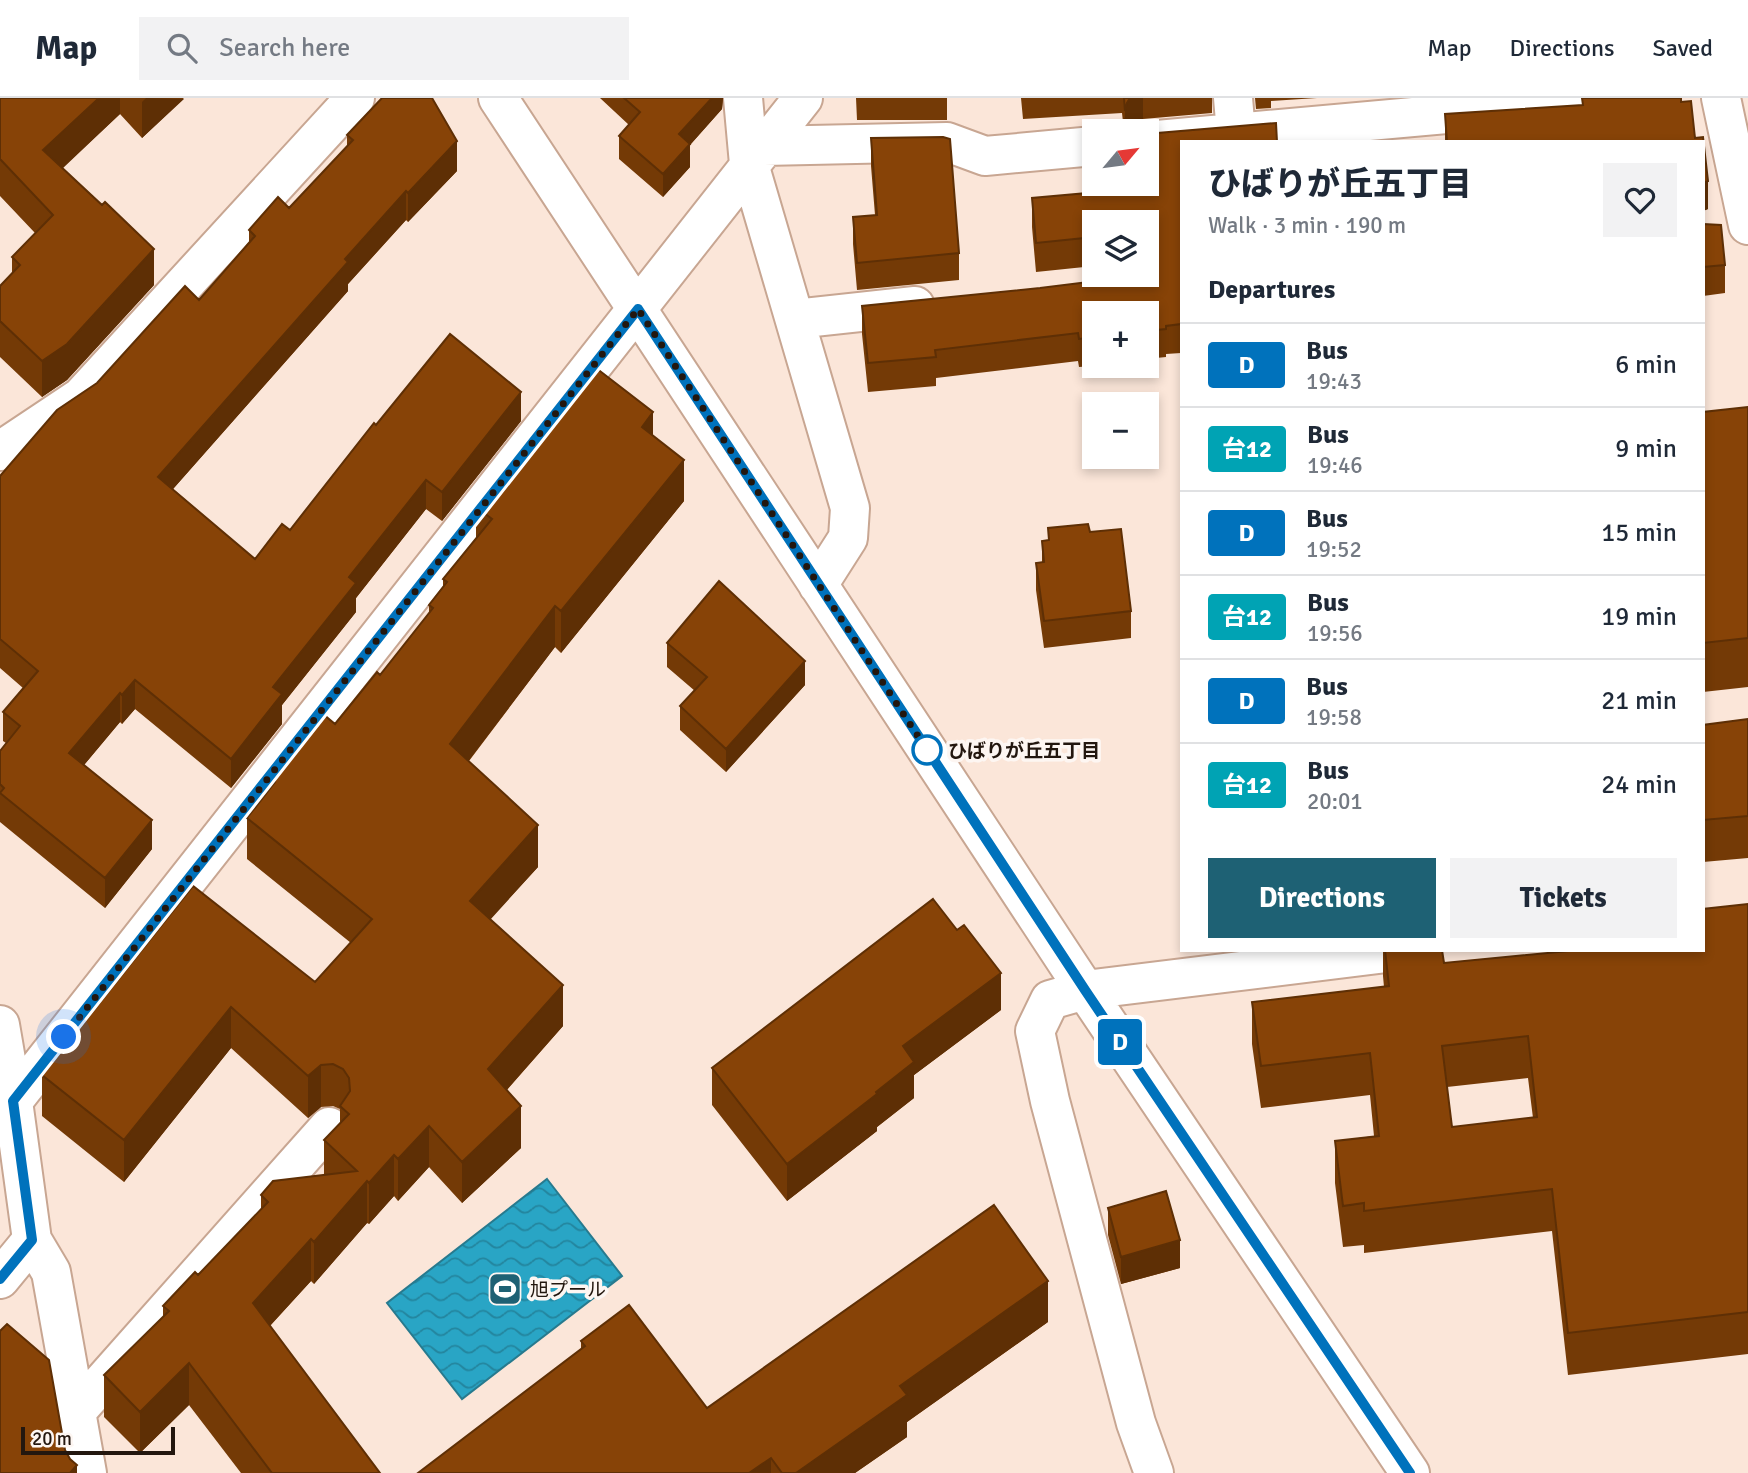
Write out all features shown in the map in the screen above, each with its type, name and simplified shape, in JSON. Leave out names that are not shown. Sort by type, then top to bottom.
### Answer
[{"type":"street","points":[[0,451],[81,397],[355,98]]},
{"type":"street","points":[[498,98],[1085,990],[1410,1473]]},
{"type":"street","points":[[743,98],[795,319],[850,508],[848,538],[818,585]]},
{"type":"street","points":[[13,1101],[803,98]]},
{"type":"street","points":[[1159,137],[1234,116],[1624,98]]},
{"type":"street","points":[[1721,98],[1737,228]]},
{"type":"street","points":[[757,155],[947,142],[985,156],[1082,147]]},
{"type":"street","points":[[795,319],[947,303]]},
{"type":"street","points":[[1154,1473],[1136,1423],[1053,1115],[1035,1031],[1049,1000],[1085,990],[1395,952]]},
{"type":"street","points":[[0,1026],[13,1101],[10,1152],[32,1240],[51,1272],[88,1473]]},
{"type":"street","points":[[75,1413],[329,1127]]},
{"type":"street","points":[[0,1279],[32,1240]]},
{"type":"water","name":"旭プール","points":[[547,1179],[622,1276],[462,1399],[387,1303]]},
{"type":"building","points":[[0,98],[99,98],[43,150],[102,205],[105,202],[154,249],[67,344],[42,361],[0,321],[0,286],[20,265],[12,257],[53,215],[0,159]]},
{"type":"building","points":[[382,98],[432,98],[457,141],[408,193],[406,191],[345,259],[348,262],[158,477],[255,559],[282,524],[290,530],[374,423],[376,425],[450,334],[521,392],[442,492],[426,480],[349,577],[356,583],[273,687],[282,694],[231,759],[135,680],[122,695],[120,693],[69,753],[152,820],[105,878],[0,793],[4,788],[0,784],[0,751],[20,726],[3,712],[38,671],[0,639],[0,476],[57,410],[97,383],[185,286],[199,300],[255,236],[249,230],[278,197],[289,208],[353,140],[347,135]]},
{"type":"building","points":[[624,98],[712,98],[679,134],[690,144],[663,174],[619,136],[640,112]]},
{"type":"building","points":[[1124,98],[1130,98],[1125,111]]},
{"type":"building","points":[[1582,98],[1681,98],[1681,102],[1691,101],[1695,138],[1703,137],[1703,140],[1447,140],[1445,114],[1583,105]]},
{"type":"building","points":[[1276,123],[1277,140],[1180,140],[1180,324],[1159,330],[1159,301],[1082,301],[1082,339],[1079,339],[1078,333],[935,350],[936,357],[868,363],[862,306],[1082,283],[1082,287],[1159,287],[1159,210],[1082,210],[1082,238],[1036,243],[1032,198],[1082,194],[1082,196],[1159,196],[1159,133]]},
{"type":"building","points":[[871,138],[950,139],[959,253],[857,263],[853,217],[877,215]]},
{"type":"building","points":[[1705,155],[1708,181],[1705,182]]},
{"type":"building","points":[[1705,224],[1721,225],[1725,265],[1705,267]]},
{"type":"building","points":[[596,368],[653,412],[642,427],[684,460],[561,611],[555,606],[450,744],[538,825],[470,901],[563,985],[488,1069],[521,1106],[462,1162],[429,1126],[398,1159],[394,1155],[369,1183],[367,1181],[314,1242],[311,1239],[253,1303],[380,1473],[272,1473],[189,1363],[140,1412],[104,1375],[169,1311],[163,1306],[195,1272],[198,1275],[268,1202],[261,1195],[273,1181],[357,1171],[324,1140],[349,1114],[340,1106],[350,1091],[349,1078],[343,1069],[333,1064],[321,1065],[308,1076],[231,1007],[124,1140],[42,1075],[193,886],[315,982],[372,919],[247,818],[275,782],[265,775],[317,709],[335,724],[377,672],[380,675],[433,608],[429,605],[447,582],[443,579],[492,519],[476,507],[555,407],[562,413]]},
{"type":"building","points":[[1748,407],[1748,638],[1705,643],[1705,412]]},
{"type":"building","points":[[1088,524],[1090,532],[1121,529],[1131,611],[1044,621],[1036,563],[1044,562],[1042,541],[1049,540],[1048,528]]},
{"type":"building","points":[[719,581],[805,661],[726,749],[680,706],[707,677],[667,643]]},
{"type":"building","points":[[1748,719],[1748,816],[1705,820],[1705,725]]},
{"type":"building","points":[[933,899],[957,930],[964,925],[1001,973],[903,1046],[914,1062],[787,1164],[712,1068]]},
{"type":"building","points":[[1748,904],[1748,1312],[1568,1333],[1552,1189],[1364,1211],[1364,1203],[1343,1206],[1335,1141],[1379,1136],[1370,1053],[1261,1066],[1252,1002],[1389,986],[1385,952],[1442,952],[1444,963],[1558,952],[1705,952],[1705,909]],"holes":[[[1528,1036],[1537,1117],[1452,1127],[1442,1046]]]},
{"type":"building","points":[[1166,1191],[1180,1240],[1121,1257],[1108,1208]]},
{"type":"building","points":[[994,1205],[1048,1281],[900,1386],[907,1395],[796,1473],[782,1473],[771,1458],[749,1473],[418,1473],[585,1346],[581,1341],[629,1305],[707,1408]]},
{"type":"building","points":[[7,1324],[49,1360],[65,1450],[77,1465],[70,1473],[0,1473],[0,1331]]},
{"type":"bus line","name":"D","points":[[0,1279],[32,1240],[13,1101],[638,309],[1085,990],[1410,1473]]},
{"type":"place","name":"ひばりが丘五丁目","points":[[927,750]]},
{"type":"place","name":"旭プール","points":[[505,1289]]},
{"type":"route","points":[[64,1037],[638,309],[927,750]]}]
